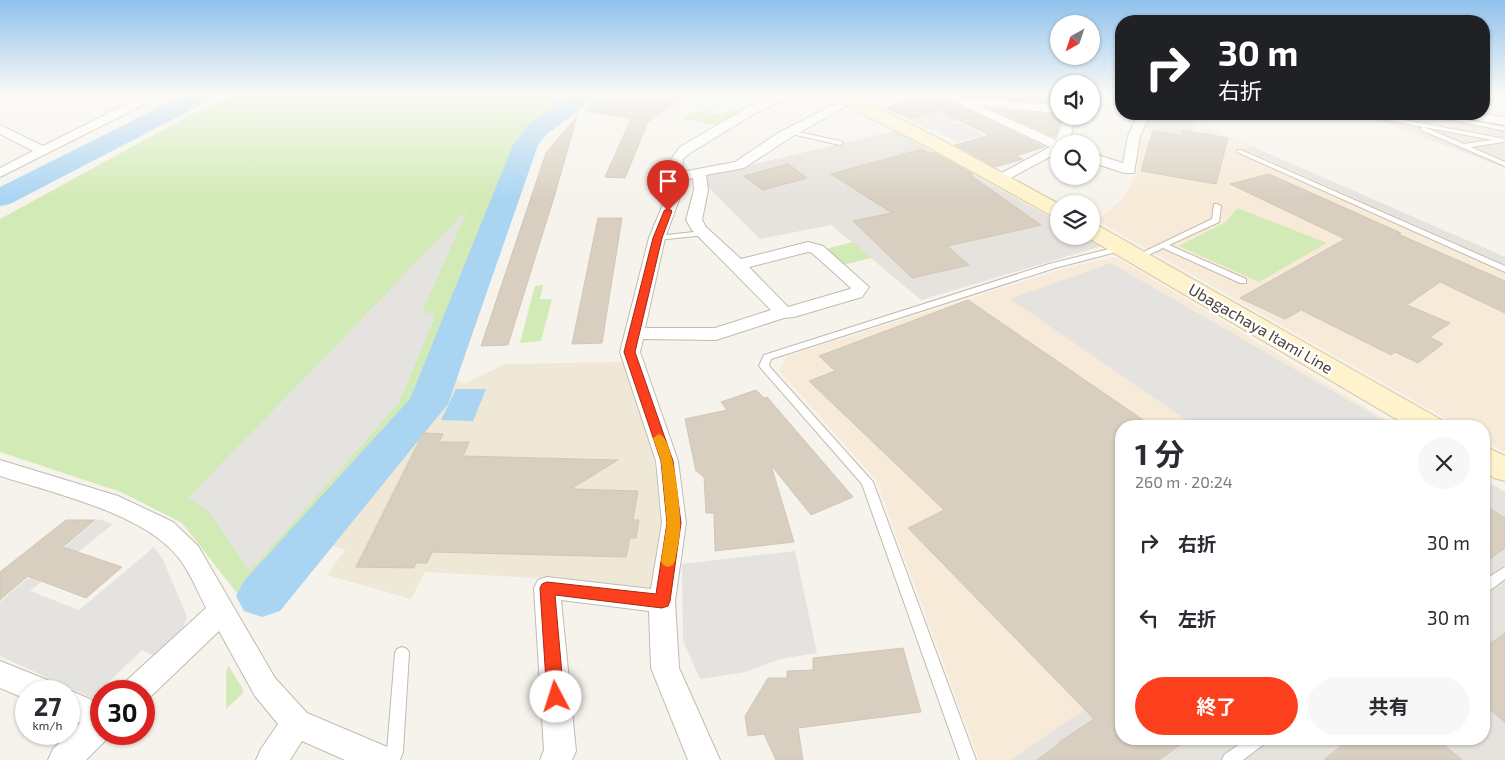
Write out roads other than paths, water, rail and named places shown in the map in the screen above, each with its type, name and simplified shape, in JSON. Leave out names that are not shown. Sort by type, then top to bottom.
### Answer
[{"type":"main road","points":[[905,128],[1050,207]]},
{"type":"main road","name":"Ubagachaya Itami Line","points":[[1100,236],[1420,420]]},
{"type":"main road","points":[[1490,461],[1505,470]]},
{"type":"street","points":[[0,173],[88,128]]},
{"type":"street","points":[[704,760],[665,668],[662,601],[674,523],[667,461],[630,352],[657,238],[673,197],[676,177],[674,165],[677,156],[721,128]]},
{"type":"street","points":[[676,177],[739,165],[794,128]]},
{"type":"street","points":[[1020,128],[1050,142]]},
{"type":"street","points":[[1100,160],[1129,170],[1134,136],[1137,128]]},
{"type":"street","points":[[0,129],[43,151]]},
{"type":"street","points":[[1001,179],[1050,151]]},
{"type":"street","points":[[698,173],[702,180],[701,193],[694,220],[703,233],[738,265],[783,312],[788,314],[856,293],[860,287],[817,249],[808,247],[738,265]]},
{"type":"street","points":[[635,333],[716,334],[783,312]]},
{"type":"street","points":[[0,468],[110,502],[164,529],[189,553],[265,687],[296,723],[381,760]]},
{"type":"street","points":[[556,760],[560,751],[547,588],[662,601]]},
{"type":"street","points":[[148,680],[221,611]]},
{"type":"street","points":[[0,674],[15,680]]},
{"type":"street","points":[[272,760],[296,723]]},
{"type":"street","points":[[64,760],[90,735]]},
{"type":"lane","points":[[1421,128],[1505,164]]},
{"type":"lane","points":[[1442,128],[1504,140]]},
{"type":"lane","points":[[789,132],[840,143]]},
{"type":"lane","points":[[1463,146],[1504,140]]},
{"type":"lane","points":[[1238,151],[1505,269]]},
{"type":"lane","points":[[968,760],[867,482],[764,366],[767,357],[1052,266],[1163,244],[1216,220],[1216,206]]},
{"type":"lane","points":[[657,238],[703,233]]},
{"type":"lane","points":[[1163,244],[1243,281]]},
{"type":"lane","points":[[1490,583],[1505,572]]},
{"type":"lane","points":[[392,760],[395,752],[402,653]]},
{"type":"lane","points":[[1230,760],[1251,745]]},
{"type":"water","points":[[456,389],[486,389],[473,421],[441,420]]},
{"type":"waterway","points":[[0,198],[136,128]]},
{"type":"waterway","points":[[262,596],[428,404],[526,145],[539,128]]}]
